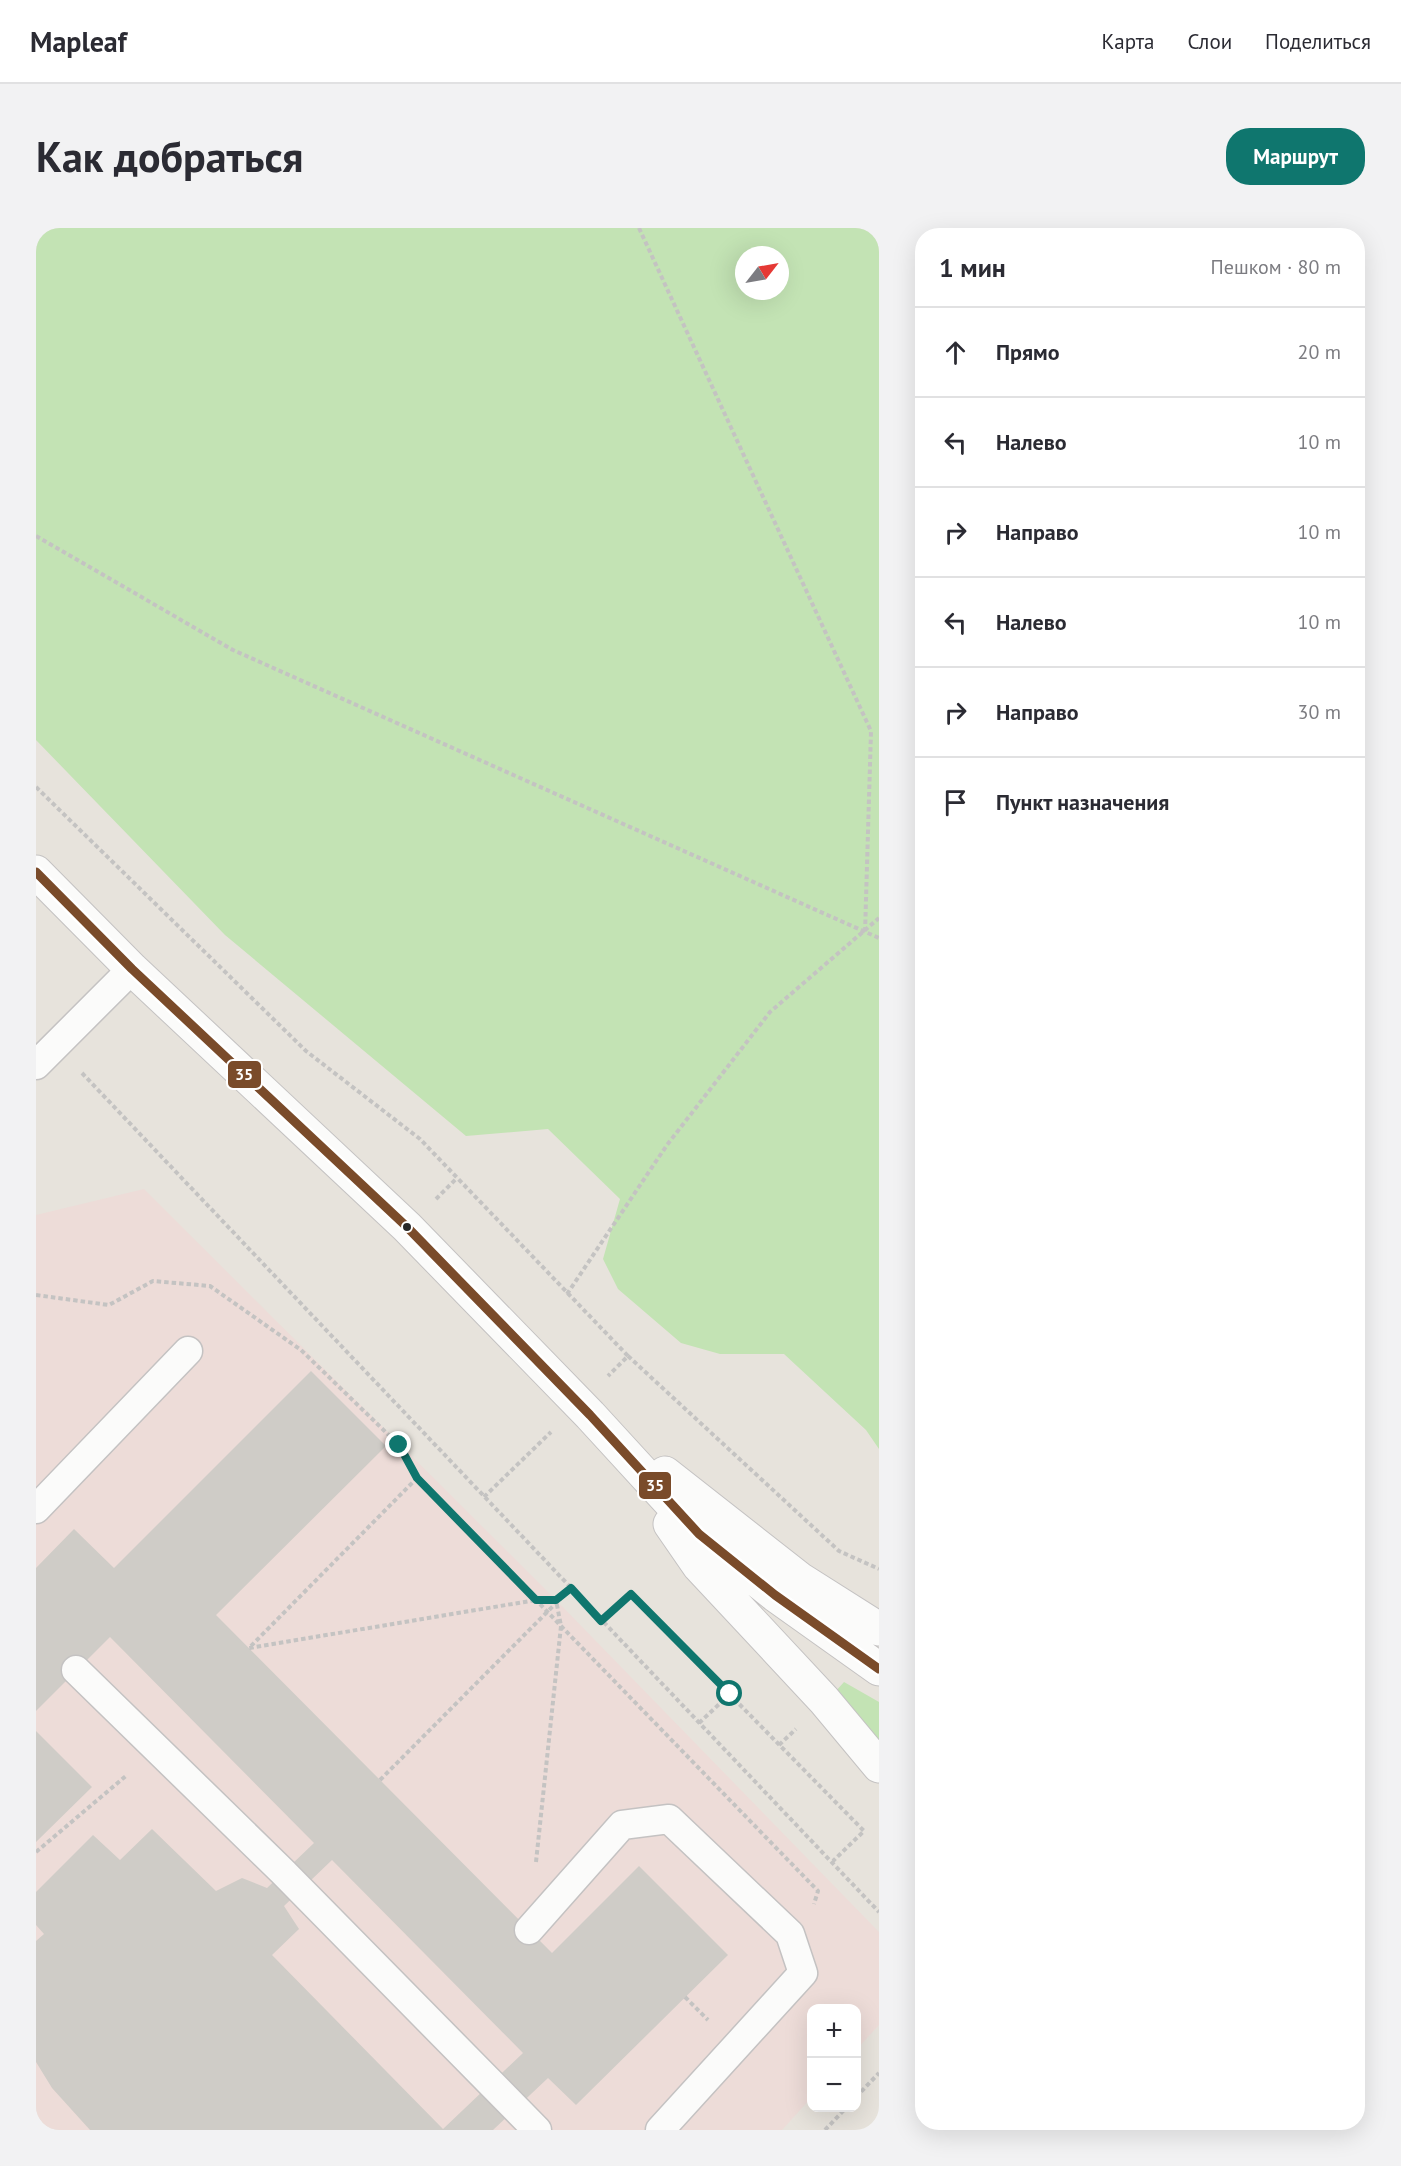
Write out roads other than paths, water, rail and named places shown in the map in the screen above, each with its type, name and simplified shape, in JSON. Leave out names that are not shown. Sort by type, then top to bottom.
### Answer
[{"type":"main road","points":[[36,872],[132,969],[407,1227],[590,1415],[699,1534],[775,1595],[879,1669]]},
{"type":"main road","points":[[590,1415],[800,1579],[879,1629]]},
{"type":"main road","points":[[613,1441],[699,1566],[824,1700],[879,1766]]},
{"type":"lane","points":[[36,1065],[132,969]]},
{"type":"lane","points":[[36,1509],[188,1351]]},
{"type":"lane","points":[[76,1670],[283,1872],[537,2130]]},
{"type":"lane","points":[[529,1930],[622,1825],[669,1818],[790,1934],[803,1973],[660,2130]]}]
